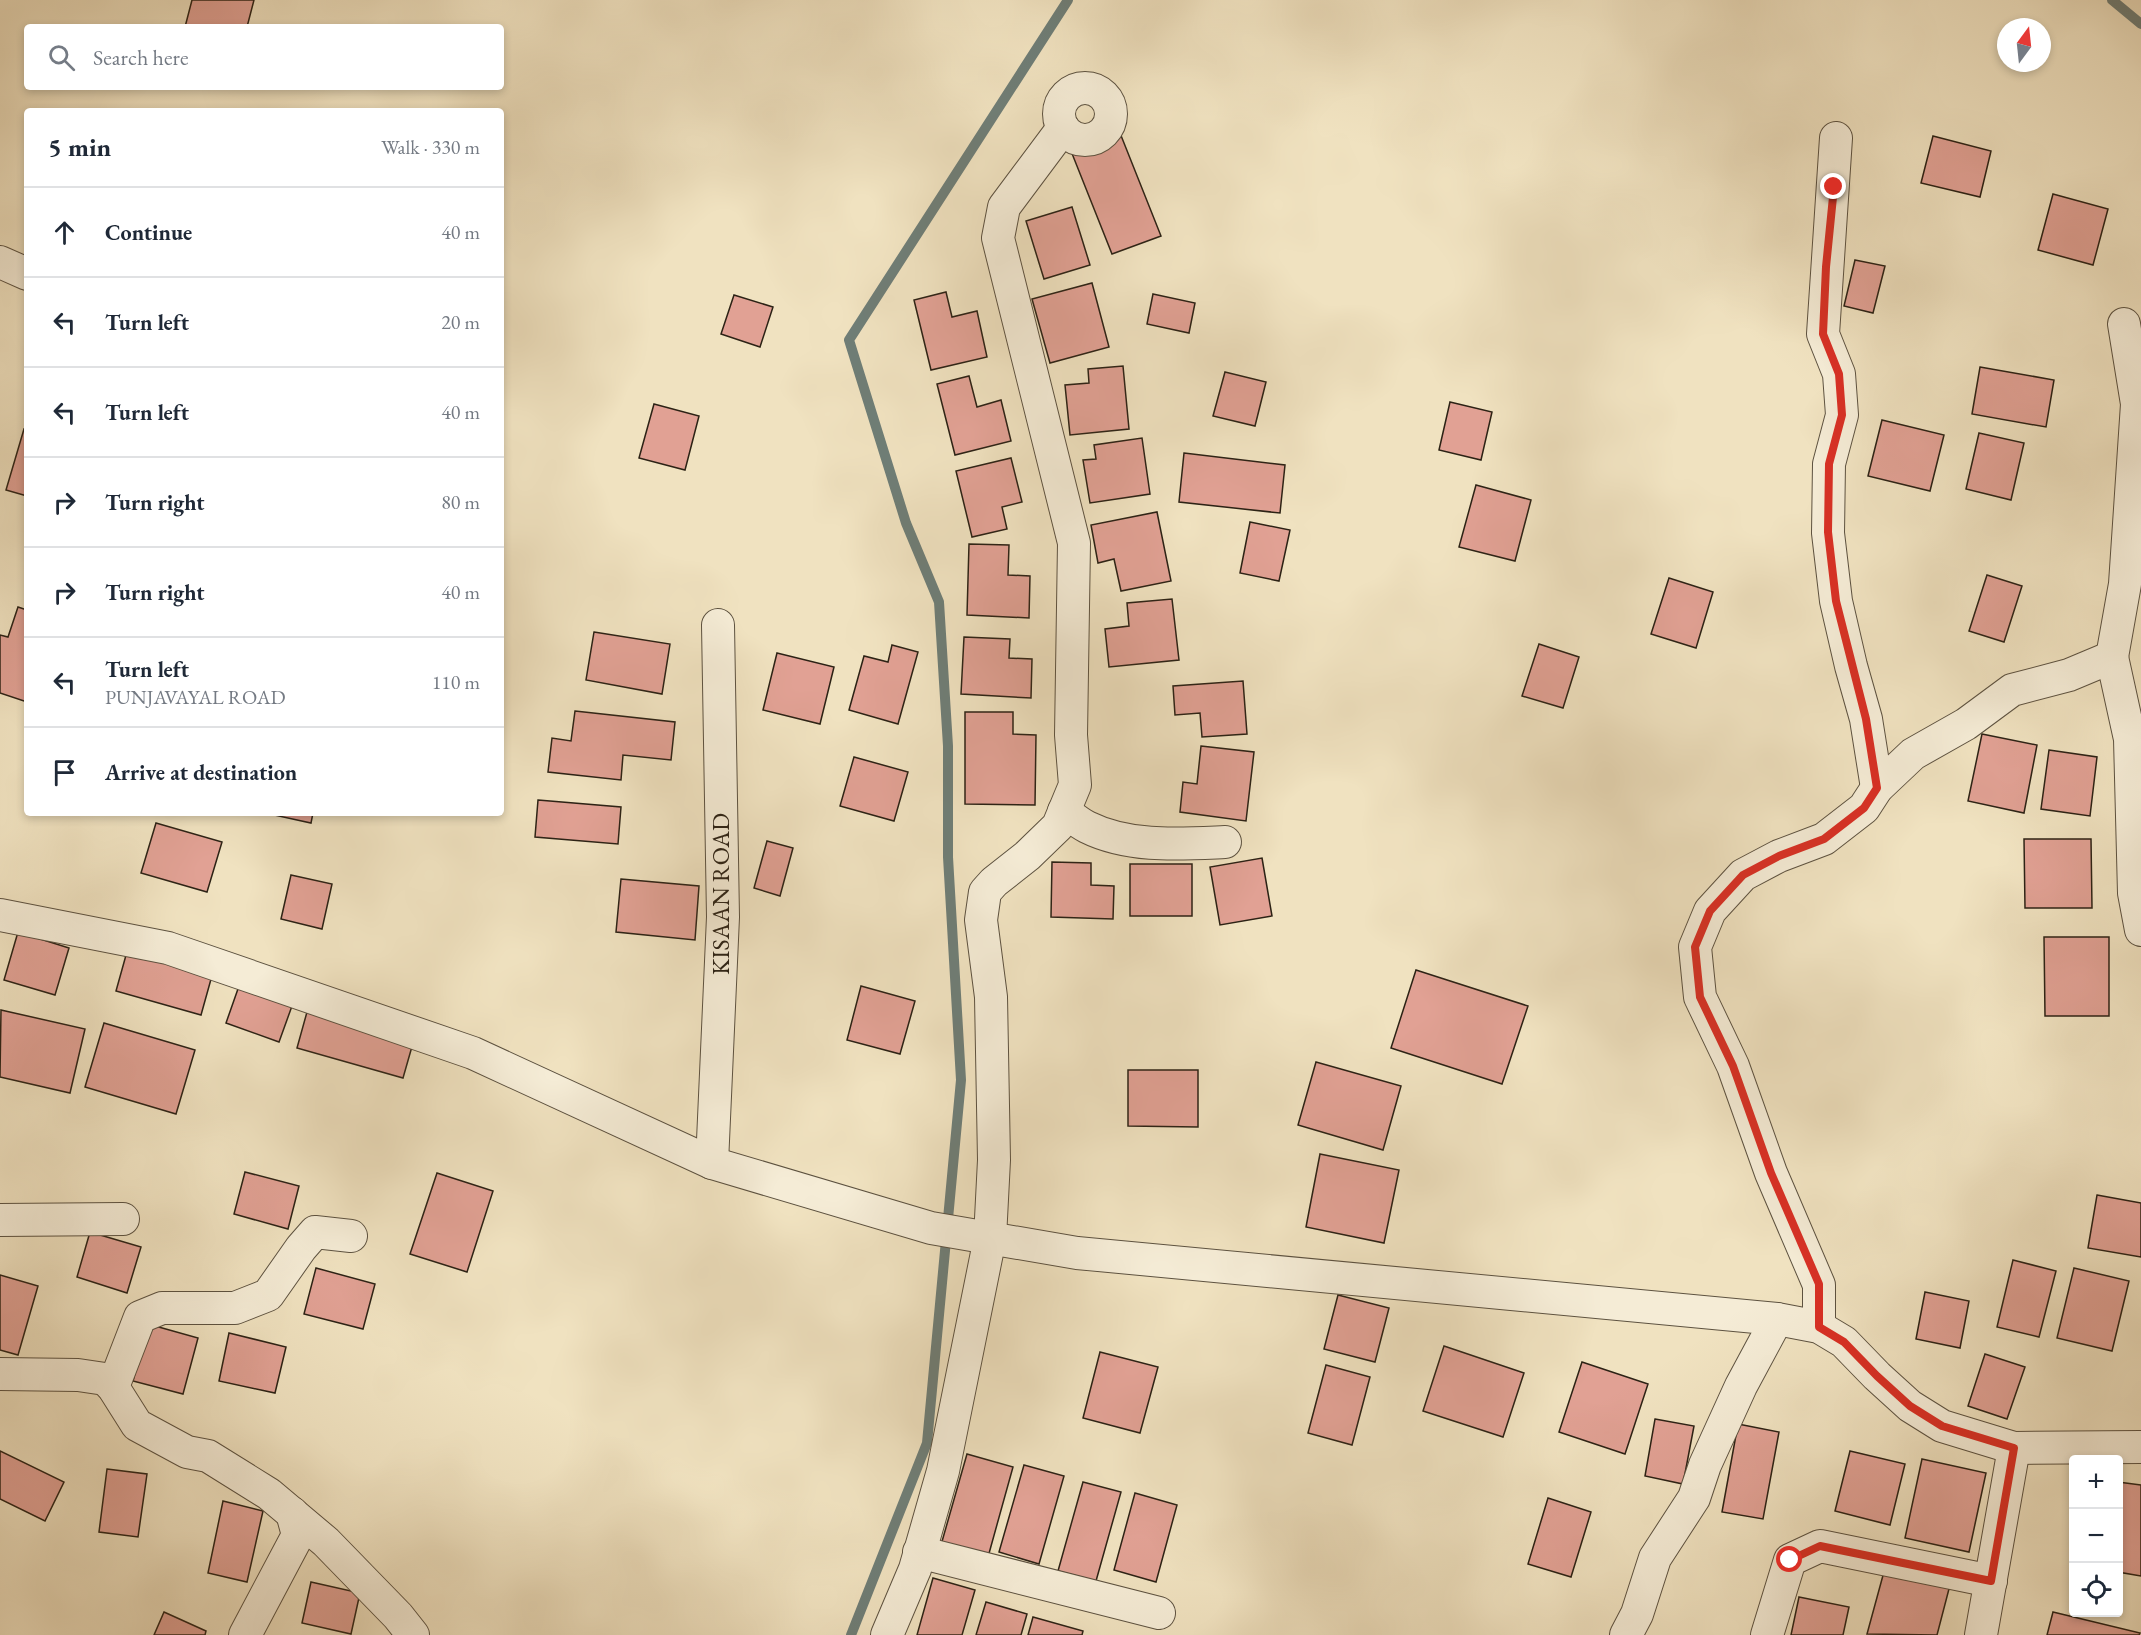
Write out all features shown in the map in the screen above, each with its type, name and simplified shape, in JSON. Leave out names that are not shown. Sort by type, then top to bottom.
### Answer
[{"type":"street","points":[[887,1635],[920,1552],[943,1471],[994,1160],[991,997],[981,920],[985,892],[1058,826],[1075,785],[1071,735],[1074,543],[998,238],[1004,207],[1063,128]]},
{"type":"street","points":[[1836,138],[1823,334],[1839,374],[1842,415],[1829,464],[1828,532],[1836,601],[1866,719],[1877,788]]},
{"type":"street","points":[[0,262],[24,273]]},
{"type":"street","points":[[2124,324],[2137,404],[2125,584],[2112,657],[2130,740],[2134,893],[2141,930]]},
{"type":"street","name":"KISAAN ROAD","points":[[712,1163],[723,917],[718,625]]},
{"type":"street","points":[[1819,1327],[1819,1284],[1771,1173],[1733,1066],[1700,997],[1695,947],[1710,911],[1743,875],[1779,856],[1824,839],[1864,808],[1877,788],[1913,754],[1966,724],[2012,690],[2069,675],[2112,657]]},
{"type":"street","points":[[1064,812],[1087,827],[1117,838],[1173,844],[1225,842]]},
{"type":"street","points":[[0,915],[168,948],[473,1053],[712,1163],[931,1228],[1077,1253],[1777,1319],[1819,1327],[1844,1342],[1910,1406],[1942,1426],[2014,1448],[2141,1447]]},
{"type":"street","points":[[0,1220],[123,1219]]},
{"type":"street","points":[[113,1387],[140,1317],[162,1308],[235,1308],[268,1294],[315,1232],[351,1236]]},
{"type":"street","points":[[1626,1635],[1637,1614],[1655,1558],[1694,1498],[1705,1465],[1741,1386],[1777,1319]]},
{"type":"street","points":[[0,1374],[78,1375],[105,1379],[113,1387],[138,1425],[187,1452],[208,1456],[269,1494],[292,1513],[326,1542],[398,1616],[413,1635]]},
{"type":"street","points":[[1981,1635],[2014,1448]]},
{"type":"street","points":[[245,1635],[298,1535],[292,1513]]},
{"type":"street","points":[[1767,1635],[1790,1560],[1820,1546],[1991,1581]]},
{"type":"street","points":[[920,1552],[1159,1613]]},
{"type":"building","points":[[192,0],[254,0],[248,24],[186,24]]},
{"type":"building","points":[[1120,133],[1161,236],[1112,254],[1071,151]]},
{"type":"building","points":[[1933,136],[1991,151],[1980,197],[1921,183]]},
{"type":"building","points":[[2053,194],[2108,209],[2093,265],[2038,250]]},
{"type":"building","points":[[1072,207],[1090,265],[1044,279],[1026,221]]},
{"type":"building","points":[[1855,260],[1885,266],[1873,313],[1844,306]]},
{"type":"building","points":[[1092,283],[1109,347],[1050,363],[1032,299]]},
{"type":"building","points":[[946,292],[952,317],[977,311],[987,357],[931,370],[914,300]]},
{"type":"building","points":[[1153,294],[1195,303],[1189,333],[1147,324]]},
{"type":"building","points":[[734,295],[773,307],[760,347],[721,334]]},
{"type":"building","points":[[1123,366],[1129,429],[1070,435],[1065,385],[1089,383],[1088,369]]},
{"type":"building","points":[[1980,367],[2054,380],[2046,427],[1972,414]]},
{"type":"building","points":[[1225,372],[1266,382],[1255,426],[1213,416]]},
{"type":"building","points":[[969,376],[977,407],[1001,400],[1011,441],[955,455],[937,384]]},
{"type":"building","points":[[1450,402],[1492,412],[1481,460],[1439,450]]},
{"type":"building","points":[[654,404],[699,416],[685,470],[639,458]]},
{"type":"building","points":[[1882,420],[1944,435],[1930,491],[1868,476]]},
{"type":"building","points":[[24,429],[24,495],[6,490]]},
{"type":"building","points":[[1979,433],[2024,443],[2011,500],[1966,489]]},
{"type":"building","points":[[1142,438],[1150,494],[1090,503],[1083,460],[1096,459],[1094,445]]},
{"type":"building","points":[[1184,453],[1285,465],[1280,513],[1179,502]]},
{"type":"building","points":[[1011,458],[1022,502],[1002,507],[1007,529],[972,537],[956,471]]},
{"type":"building","points":[[1476,485],[1531,500],[1515,561],[1459,547]]},
{"type":"building","points":[[1157,512],[1171,581],[1121,591],[1114,559],[1098,563],[1091,525]]},
{"type":"building","points":[[1250,522],[1290,530],[1279,581],[1240,573]]},
{"type":"building","points":[[969,544],[1009,545],[1008,575],[1030,576],[1029,618],[967,615]]},
{"type":"building","points":[[1987,575],[2022,586],[2004,642],[1969,631]]},
{"type":"building","points":[[1669,578],[1713,592],[1696,648],[1651,634]]},
{"type":"building","points":[[1172,599],[1179,660],[1109,667],[1105,629],[1129,626],[1127,603]]},
{"type":"building","points":[[18,607],[24,609],[24,701],[0,693],[0,635],[8,637]]},
{"type":"building","points":[[594,632],[670,644],[662,694],[586,680]]},
{"type":"building","points":[[964,637],[1010,639],[1009,658],[1032,659],[1031,698],[961,694]]},
{"type":"building","points":[[1539,644],[1579,657],[1563,708],[1522,696]]},
{"type":"building","points":[[892,645],[918,652],[898,724],[849,710],[864,656],[888,662]]},
{"type":"building","points":[[777,653],[834,667],[820,724],[763,710]]},
{"type":"building","points":[[1243,681],[1247,734],[1202,737],[1200,713],[1175,715],[1173,686]]},
{"type":"building","points":[[575,711],[675,722],[671,760],[623,755],[621,780],[548,772],[552,738],[571,741]]},
{"type":"building","points":[[965,712],[1013,712],[1013,734],[1036,735],[1035,805],[965,804]]},
{"type":"building","points":[[1982,734],[2037,745],[2024,813],[1968,801]]},
{"type":"building","points":[[1201,746],[1254,752],[1246,821],[1180,812],[1183,782],[1197,784]]},
{"type":"building","points":[[2049,750],[2097,757],[2090,816],[2041,809]]},
{"type":"building","points":[[854,757],[908,772],[894,821],[840,806]]},
{"type":"building","points":[[538,800],[621,807],[618,844],[535,837]]},
{"type":"building","points":[[279,816],[312,816],[311,823]]},
{"type":"building","points":[[156,823],[222,842],[207,892],[141,873]]},
{"type":"building","points":[[2024,839],[2091,839],[2092,908],[2025,908]]},
{"type":"building","points":[[767,841],[793,848],[780,896],[754,888]]},
{"type":"building","points":[[1262,858],[1272,916],[1220,925],[1210,867]]},
{"type":"building","points":[[1052,862],[1091,863],[1091,885],[1114,886],[1113,919],[1051,917]]},
{"type":"building","points":[[1130,864],[1192,864],[1192,916],[1130,916]]},
{"type":"building","points":[[291,875],[332,884],[322,929],[281,919]]},
{"type":"building","points":[[621,879],[699,886],[695,940],[616,932]]},
{"type":"building","points":[[18,932],[69,948],[55,995],[4,980]]},
{"type":"building","points":[[2044,937],[2109,937],[2109,1016],[2045,1016]]},
{"type":"building","points":[[128,948],[213,972],[201,1015],[116,991]]},
{"type":"building","points":[[1416,970],[1528,1006],[1502,1084],[1391,1048]]},
{"type":"building","points":[[239,986],[292,1006],[279,1042],[226,1023]]},
{"type":"building","points":[[861,986],[915,1001],[900,1054],[847,1040]]},
{"type":"building","points":[[1,1010],[85,1029],[70,1093],[0,1077]]},
{"type":"building","points":[[307,1012],[413,1043],[403,1078],[297,1048]]},
{"type":"building","points":[[104,1023],[195,1050],[176,1114],[85,1087]]},
{"type":"building","points":[[1316,1062],[1401,1086],[1383,1150],[1298,1125]]},
{"type":"building","points":[[1128,1070],[1198,1070],[1198,1127],[1128,1126]]},
{"type":"building","points":[[1320,1154],[1399,1170],[1384,1243],[1306,1227]]},
{"type":"building","points":[[245,1172],[299,1186],[288,1229],[234,1214]]},
{"type":"building","points":[[437,1173],[493,1191],[467,1272],[410,1254]]},
{"type":"building","points":[[2097,1195],[2141,1203],[2141,1257],[2088,1248]]},
{"type":"building","points":[[90,1232],[141,1247],[127,1293],[77,1277]]},
{"type":"building","points":[[2013,1260],[2056,1271],[2039,1337],[1997,1327]]},
{"type":"building","points":[[316,1268],[375,1284],[363,1329],[304,1314]]},
{"type":"building","points":[[2074,1268],[2129,1281],[2112,1351],[2057,1338]]},
{"type":"building","points":[[0,1275],[38,1286],[18,1355],[0,1350]]},
{"type":"building","points":[[1925,1292],[1969,1301],[1960,1348],[1916,1339]]},
{"type":"building","points":[[1338,1295],[1389,1308],[1375,1362],[1324,1349]]},
{"type":"building","points":[[148,1324],[198,1338],[183,1394],[133,1381]]},
{"type":"building","points":[[229,1333],[286,1347],[275,1393],[219,1381]]},
{"type":"building","points":[[1444,1346],[1524,1373],[1503,1437],[1423,1411]]},
{"type":"building","points":[[1100,1352],[1158,1367],[1140,1433],[1083,1418]]},
{"type":"building","points":[[1985,1354],[2025,1367],[2007,1419],[1968,1406]]},
{"type":"building","points":[[1582,1362],[1648,1384],[1625,1454],[1559,1432]]},
{"type":"building","points":[[1326,1365],[1370,1377],[1352,1445],[1308,1433]]},
{"type":"building","points":[[1655,1419],[1694,1426],[1683,1484],[1645,1476]]},
{"type":"building","points":[[1738,1424],[1779,1432],[1763,1519],[1722,1512]]},
{"type":"building","points":[[0,1451],[64,1482],[45,1521],[0,1499]]},
{"type":"building","points":[[1850,1451],[1905,1464],[1890,1525],[1835,1511]]},
{"type":"building","points":[[967,1454],[1013,1467],[988,1557],[941,1545]]},
{"type":"building","points":[[1922,1459],[1986,1473],[1969,1552],[1905,1538]]},
{"type":"building","points":[[1024,1465],[1064,1476],[1039,1564],[999,1552]]},
{"type":"building","points":[[107,1469],[147,1474],[138,1537],[99,1532]]},
{"type":"building","points":[[1083,1482],[1121,1492],[1096,1581],[1058,1571]]},
{"type":"building","points":[[2123,1483],[2141,1485],[2141,1576],[2123,1573]]},
{"type":"building","points":[[1135,1493],[1177,1505],[1156,1582],[1114,1570]]},
{"type":"building","points":[[1548,1498],[1591,1512],[1571,1577],[1528,1564]]},
{"type":"building","points":[[223,1501],[263,1511],[247,1582],[208,1573]]},
{"type":"building","points":[[1885,1568],[1950,1585],[1937,1635],[1867,1634]]},
{"type":"building","points":[[933,1578],[975,1590],[962,1635],[917,1635]]},
{"type":"building","points":[[311,1582],[360,1593],[351,1634],[302,1623]]},
{"type":"building","points":[[1799,1597],[1849,1607],[1843,1635],[1791,1635]]},
{"type":"building","points":[[986,1602],[1027,1614],[1021,1635],[976,1635]]},
{"type":"building","points":[[164,1612],[206,1631],[205,1635],[154,1635]]},
{"type":"building","points":[[2053,1612],[2140,1633],[2139,1635],[2047,1635]]},
{"type":"building","points":[[1033,1617],[1083,1631],[1082,1635],[1028,1635]]},
{"type":"waterway","points":[[851,1635],[927,1443],[961,1080],[948,857],[948,746],[939,602],[906,523],[849,340],[1068,0]]},
{"type":"waterway","points":[[2112,0],[2141,24]]},
{"type":"route","points":[[1790,1560],[1820,1546],[1991,1581],[2014,1448],[1942,1426],[1910,1406],[1844,1342],[1819,1327],[1819,1284],[1771,1173],[1733,1066],[1700,997],[1695,947],[1710,911],[1743,875],[1779,856],[1824,839],[1864,808],[1877,788],[1866,719],[1836,601],[1828,532],[1829,464],[1842,415],[1839,374],[1823,334],[1826,267],[1834,187]]}]
